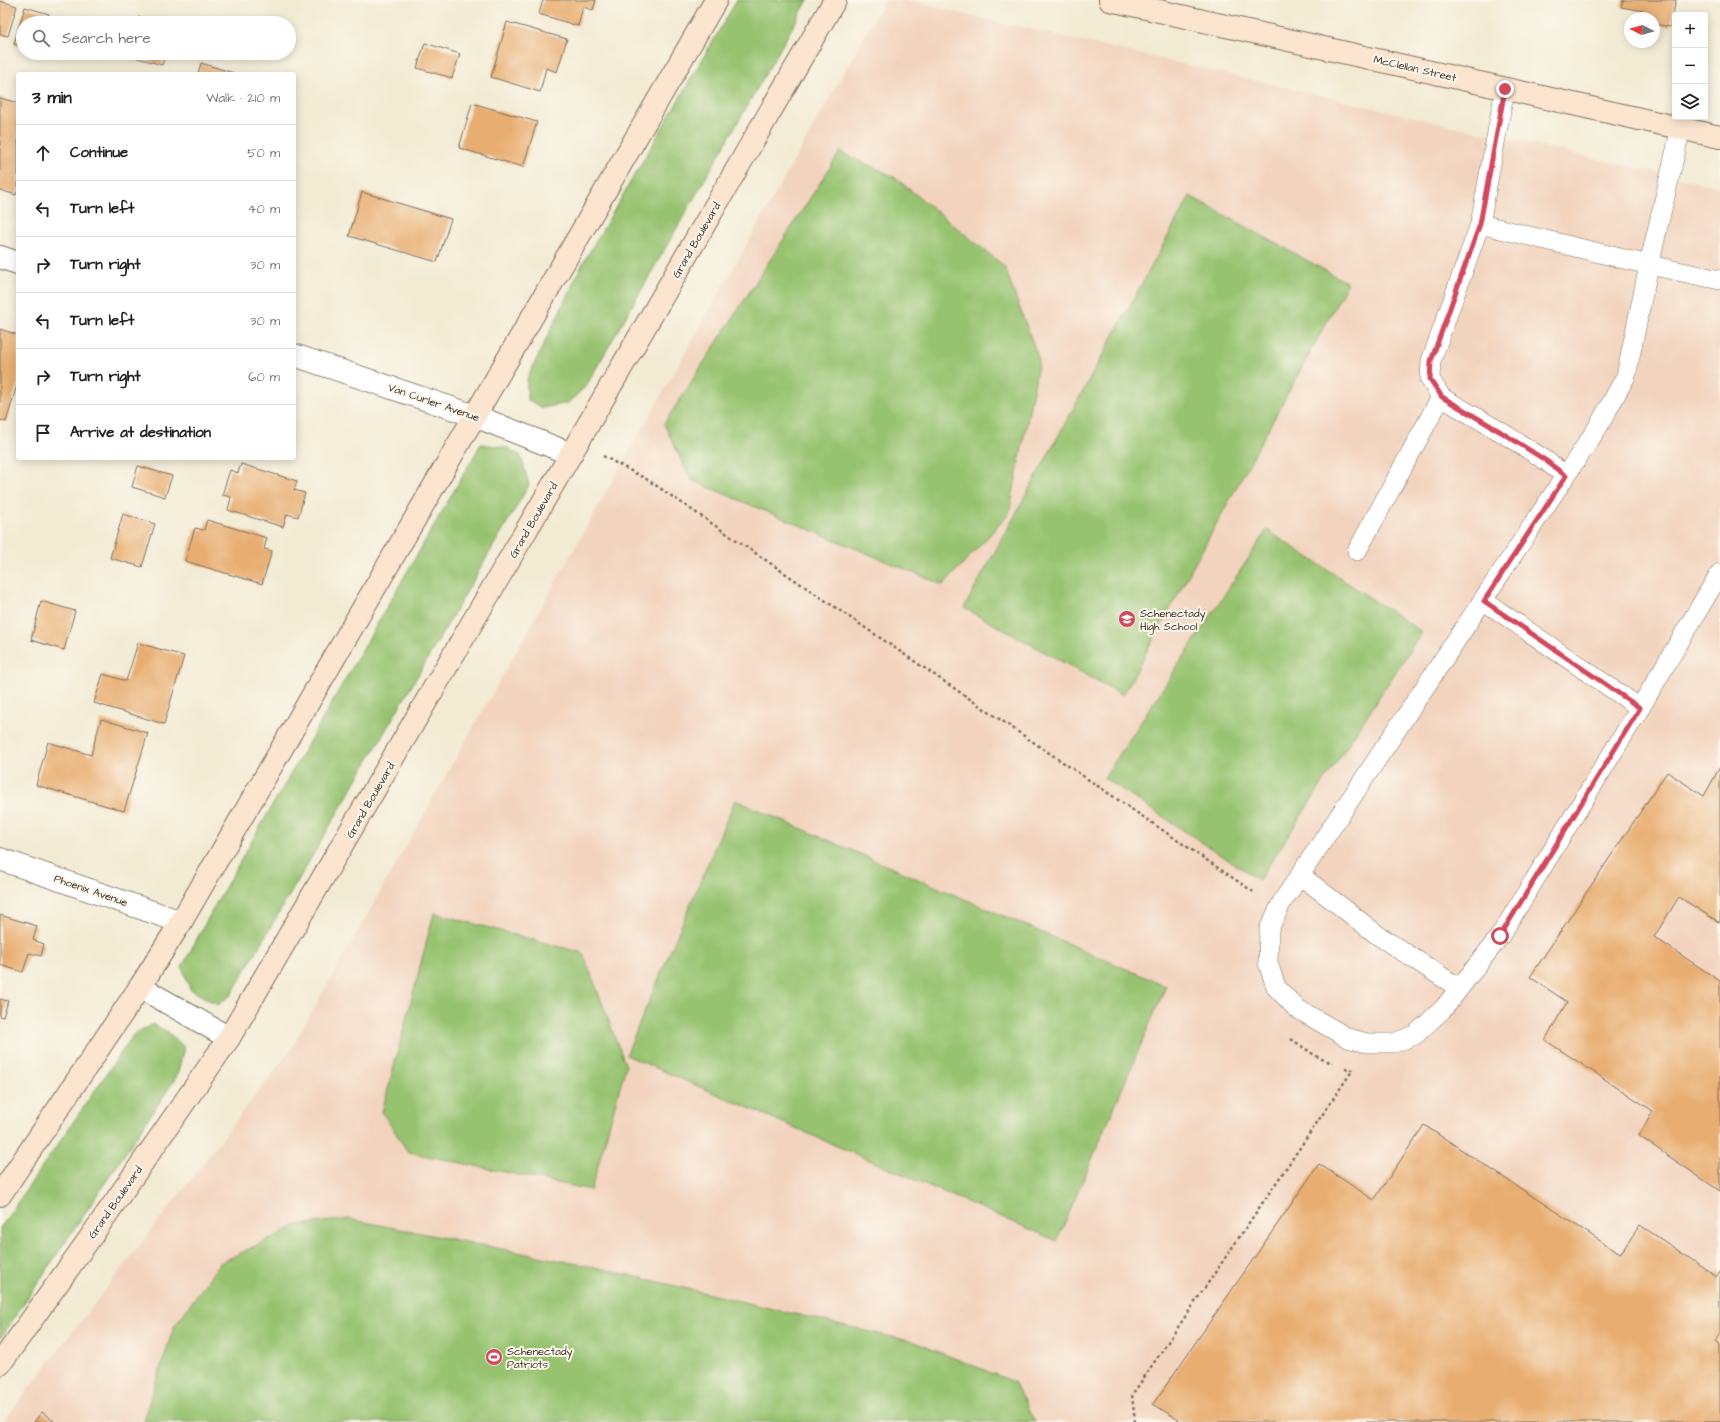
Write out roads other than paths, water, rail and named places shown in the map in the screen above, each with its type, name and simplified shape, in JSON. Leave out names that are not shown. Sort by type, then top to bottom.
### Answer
[{"type":"street","points":[[0,1195],[140,987],[181,922],[716,0]]},
{"type":"street","name":"Grand Boulevard","points":[[0,1364],[90,1238],[229,1038],[572,454],[835,0]]},
{"type":"street","name":"McClellan Street","points":[[1110,0],[1720,137]]},
{"type":"street","points":[[0,257],[16,262]]},
{"type":"street","name":"Van Curler Avenue","points":[[296,356],[475,416],[572,454]]},
{"type":"street","name":"Phoenix Avenue","points":[[0,859],[181,922]]},
{"type":"street","points":[[140,987],[229,1038]]},
{"type":"lane","points":[[1505,89],[1480,224],[1431,361],[1430,379],[1442,397],[1514,440],[1545,460],[1566,476]]},
{"type":"lane","points":[[1681,128],[1649,265],[1626,376],[1598,428],[1282,902],[1269,929],[1268,962],[1276,987],[1296,1008],[1348,1038],[1367,1043],[1394,1043],[1415,1034],[1444,1008],[1500,936],[1640,708],[1720,573]]},
{"type":"lane","points":[[1480,224],[1649,265],[1720,280]]},
{"type":"lane","points":[[1357,551],[1442,397]]},
{"type":"lane","points":[[1484,601],[1640,708]]},
{"type":"lane","points":[[1300,875],[1378,936],[1459,988]]},
{"type":"place","name":"Schenectady High School","points":[[1127,619]]},
{"type":"place","name":"Schenectady Patriots","points":[[494,1357]]}]
